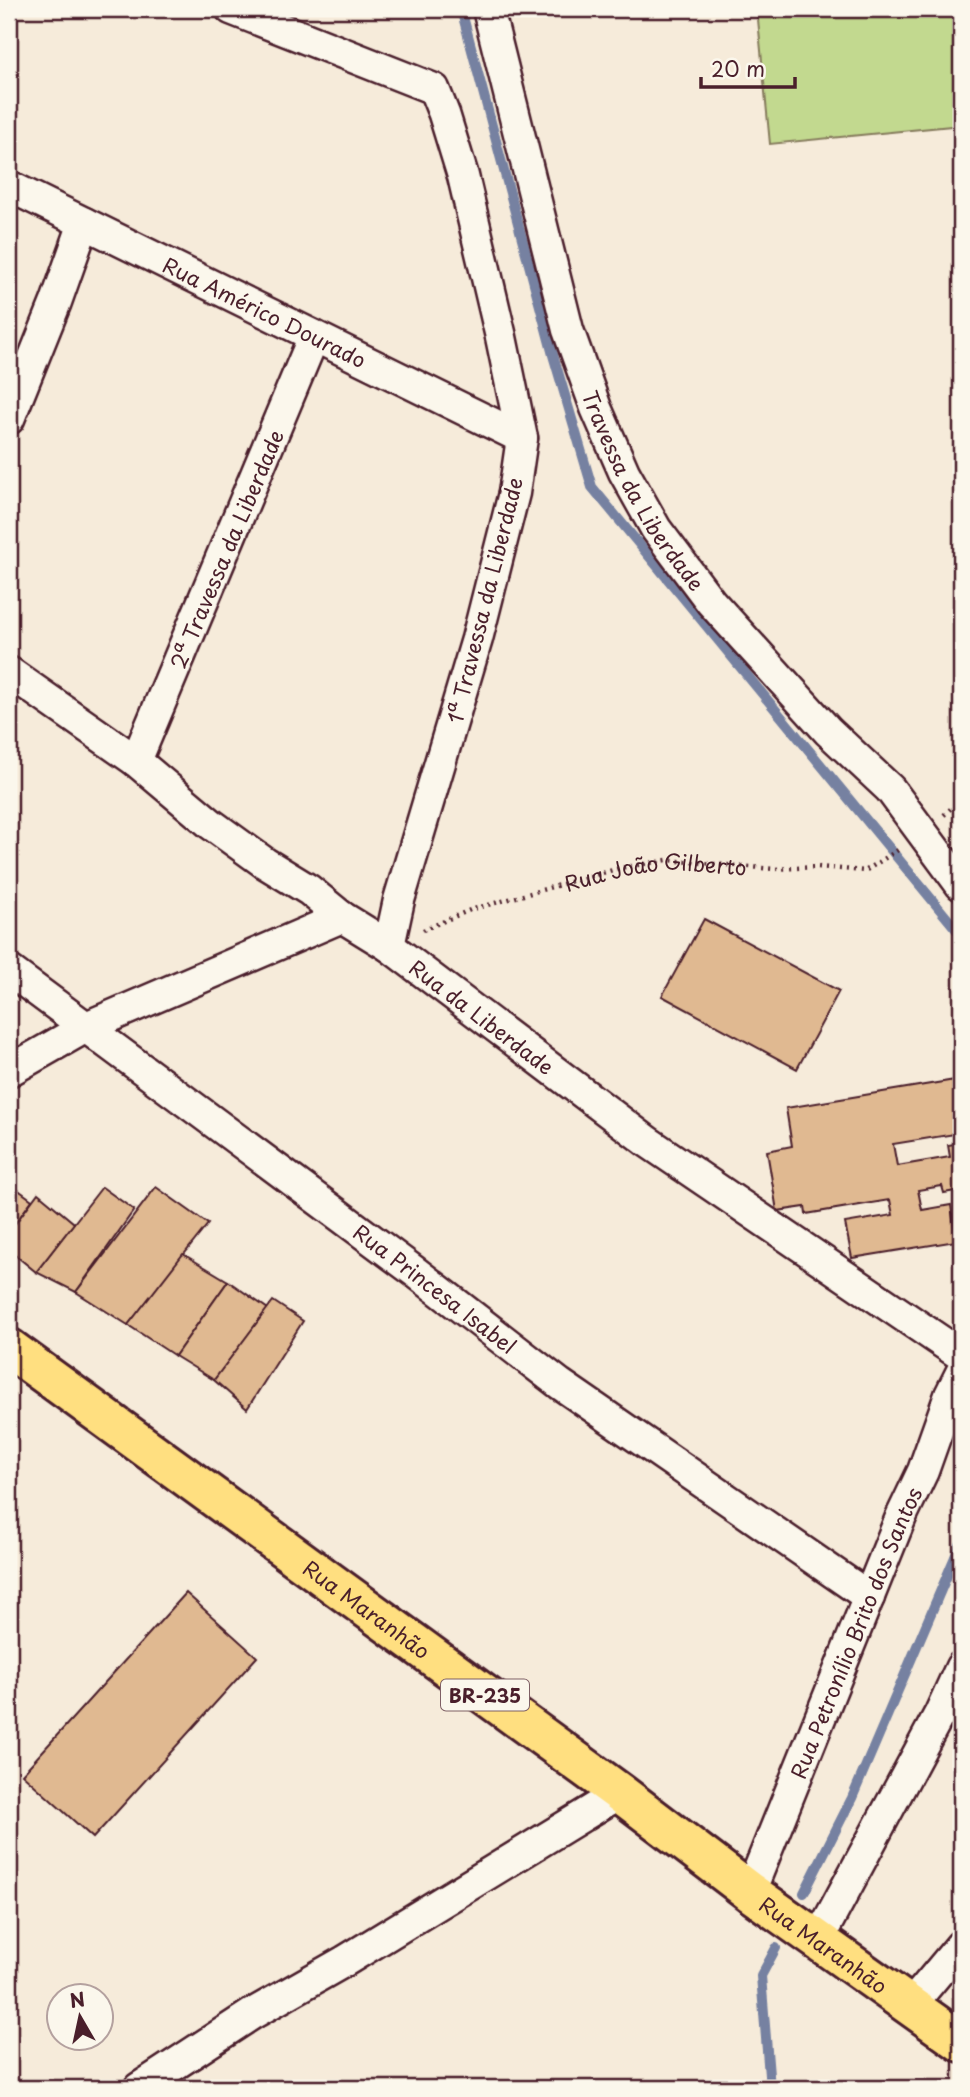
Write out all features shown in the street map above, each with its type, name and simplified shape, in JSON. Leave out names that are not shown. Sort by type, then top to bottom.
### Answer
[{"type":"highway","name":"Rua Maranhão","points":[[9,1349],[620,1793],[750,1892],[961,2042]]},
{"type":"street","name":"1ª Travessa da Liberdade","points":[[231,9],[434,89],[463,176],[522,438],[514,493],[480,626],[398,900],[389,946]]},
{"type":"street","name":"Travessa da Liberdade","points":[[488,9],[568,330],[596,408],[624,472],[656,529],[712,602],[828,731],[890,789],[961,885]]},
{"type":"street","name":"Rua Américo Dourado","points":[[9,186],[522,438]]},
{"type":"street","points":[[9,419],[84,223]]},
{"type":"street","name":"2ª Travessa da Liberdade","points":[[136,761],[314,336]]},
{"type":"street","name":"Rua da Liberdade","points":[[9,672],[136,761],[211,824],[265,863],[389,946],[648,1142],[961,1355]]},
{"type":"street","points":[[9,1071],[86,1027],[342,917]]},
{"type":"street","name":"Rua Princesa Isabel","points":[[9,970],[414,1271],[560,1384],[869,1597]]},
{"type":"street","name":"Rua Petronílio Brito dos Santos","points":[[750,1892],[961,1373]]},
{"type":"street","points":[[818,1940],[940,1713],[961,1667]]},
{"type":"street","points":[[139,2088],[252,2014],[345,1961],[620,1793]]},
{"type":"street","points":[[911,2004],[961,1945]]},
{"type":"path","name":"Rua João Gilberto","points":[[389,946],[470,909],[620,868],[667,860],[774,869],[818,867],[865,871],[922,834]]},
{"type":"green space","points":[[757,9],[961,9],[961,125],[770,144]]},
{"type":"building","points":[[704,919],[839,991],[797,1069],[662,996]]},
{"type":"building","points":[[961,1079],[961,1133],[893,1144],[897,1166],[950,1157],[948,1145],[961,1143],[961,1190],[944,1193],[942,1186],[918,1190],[922,1210],[951,1205],[956,1241],[852,1258],[845,1223],[893,1215],[890,1200],[806,1214],[805,1207],[777,1211],[767,1151],[792,1146],[786,1108]]},
{"type":"building","points":[[9,1183],[32,1200],[9,1232]]},
{"type":"building","points":[[102,1187],[134,1210],[76,1292],[36,1272]]},
{"type":"building","points":[[156,1187],[208,1224],[128,1325],[76,1292]]},
{"type":"building","points":[[38,1193],[74,1223],[36,1272],[9,1250],[9,1232]]},
{"type":"building","points":[[183,1254],[228,1281],[175,1356],[128,1325]]},
{"type":"building","points":[[228,1281],[268,1309],[214,1380],[175,1356]]},
{"type":"building","points":[[273,1301],[303,1321],[247,1409],[214,1380]]},
{"type":"building","points":[[186,1593],[257,1657],[93,1838],[22,1774]]},
{"type":"waterway","points":[[461,9],[553,355],[592,487],[961,935]]},
{"type":"waterway","points":[[804,1893],[852,1798],[961,1543]]},
{"type":"waterway","points":[[770,2088],[761,1976],[776,1948]]}]
